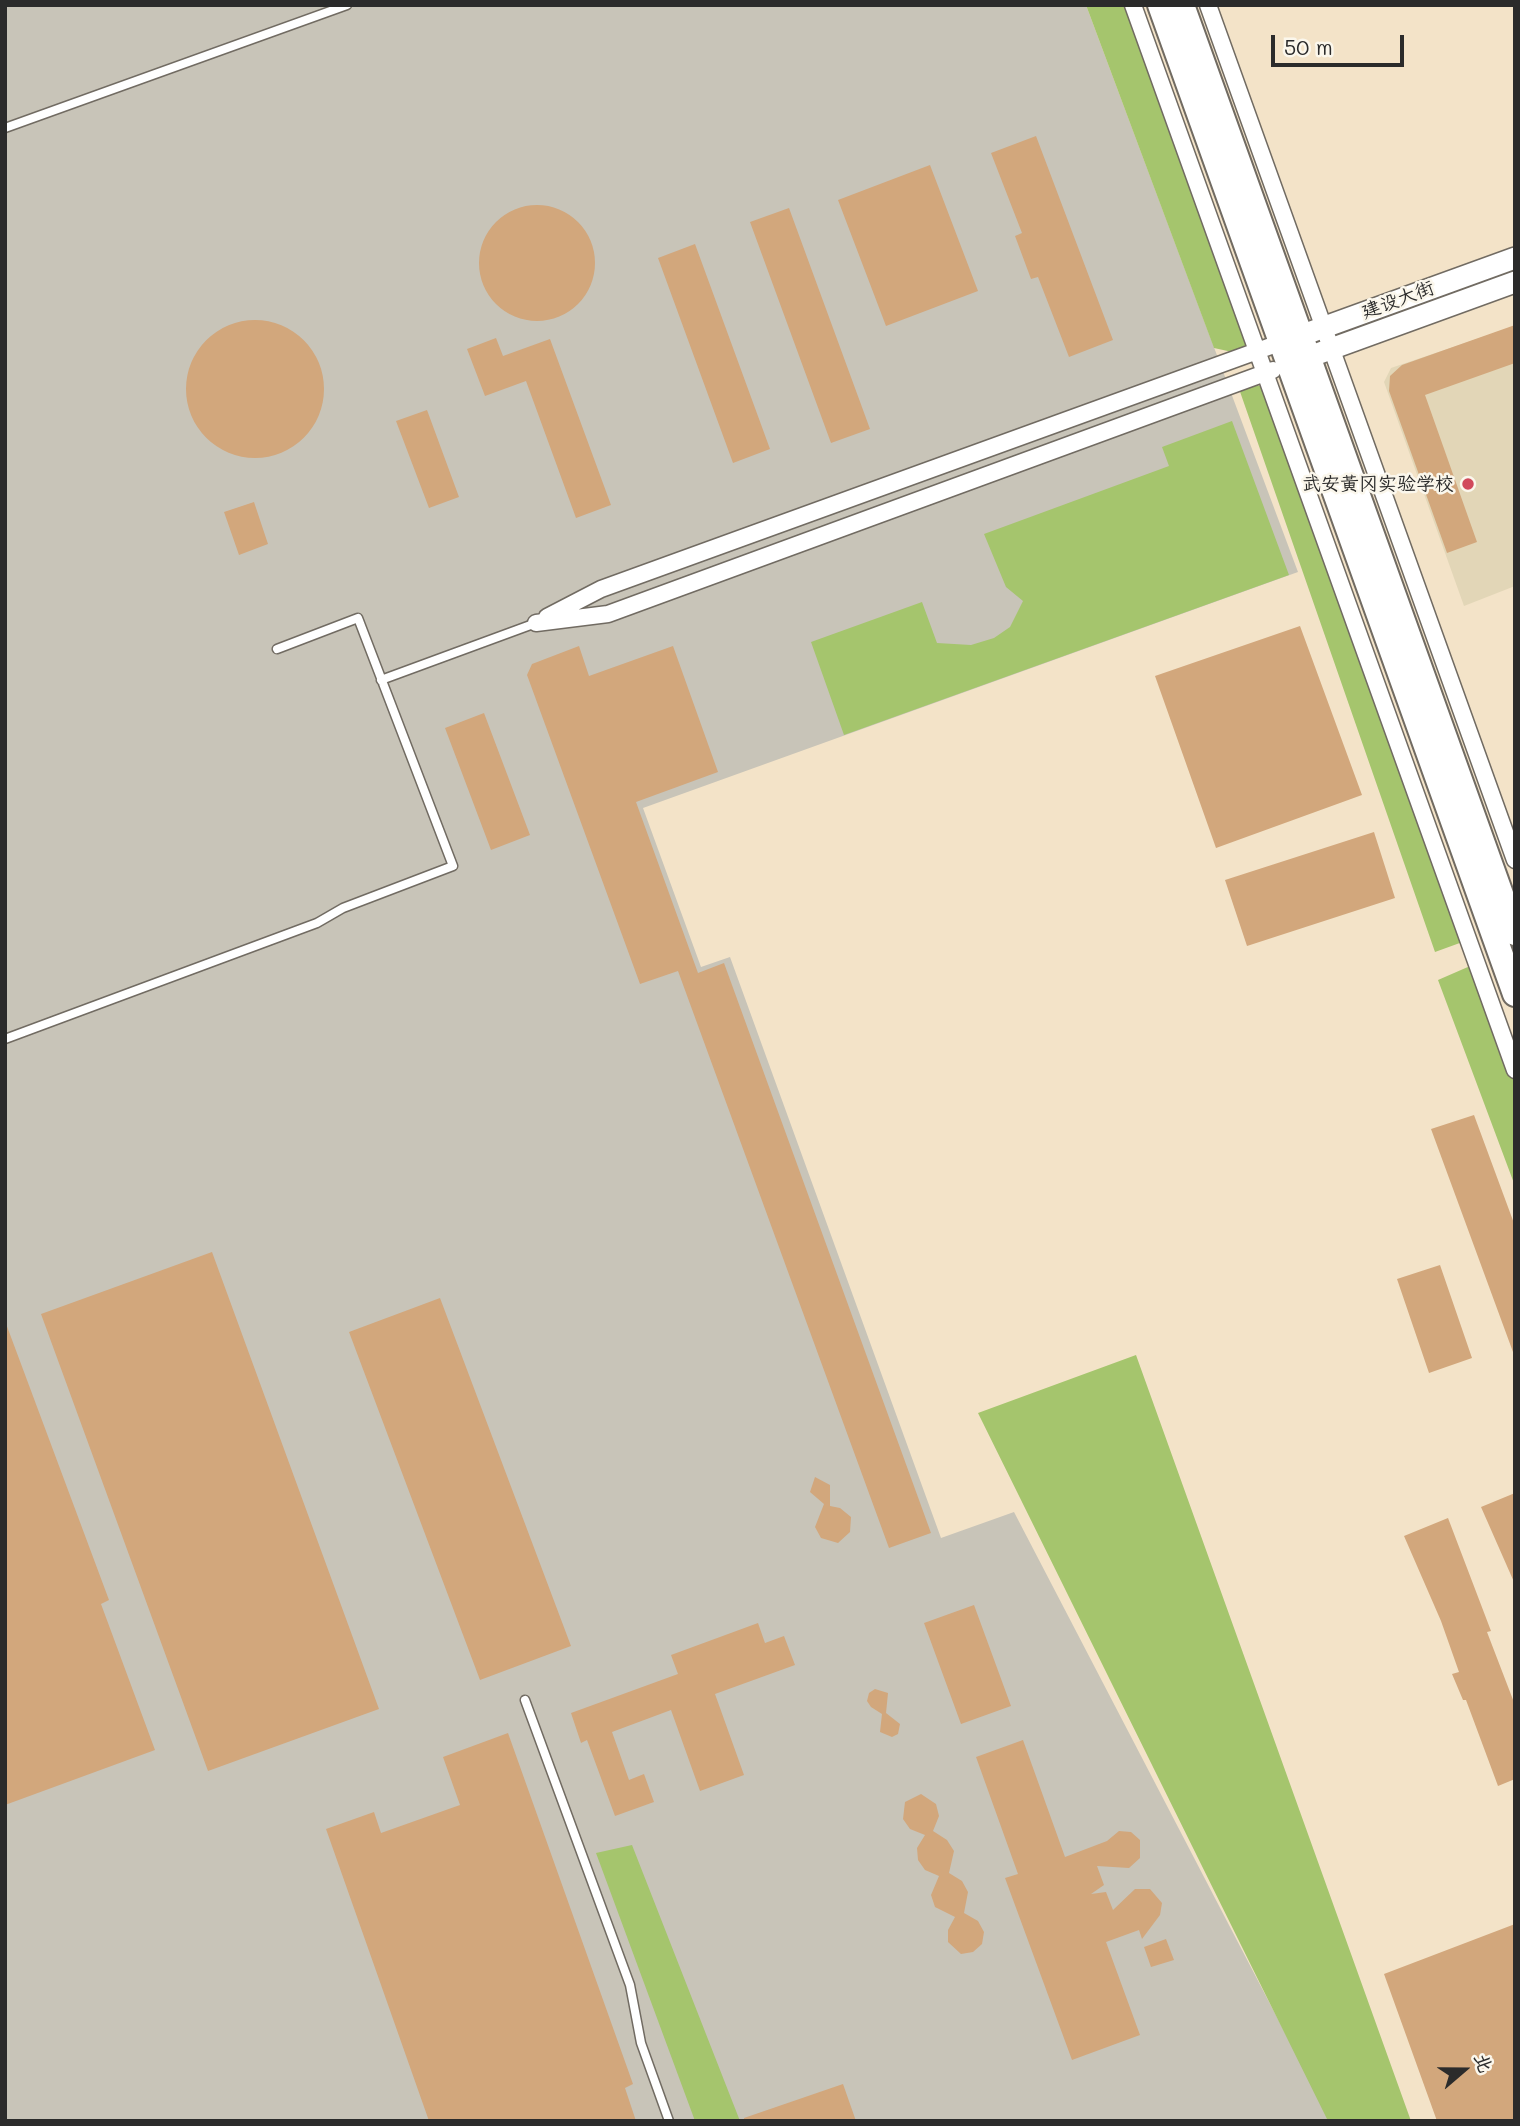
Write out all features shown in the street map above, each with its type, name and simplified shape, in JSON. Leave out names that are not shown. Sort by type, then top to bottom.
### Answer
[{"type":"highway","points":[[1160,5],[1306,345],[1515,994]]},
{"type":"highway","points":[[1182,5],[1515,933]]},
{"type":"main road","name":"建设大街","points":[[1306,345],[1515,258]]},
{"type":"main road","name":"建设大街","points":[[1306,345],[1515,282]]},
{"type":"street","points":[[1133,5],[1515,1070]]},
{"type":"street","points":[[1208,5],[1306,345],[1515,860]]},
{"type":"street","points":[[536,623],[601,589],[1258,351],[1306,345]]},
{"type":"street","points":[[536,623],[608,614],[1266,372],[1306,345]]},
{"type":"lane","points":[[5,128],[347,5]]},
{"type":"lane","points":[[5,1039],[317,923],[343,908],[453,866],[358,618],[277,649]]},
{"type":"lane","points":[[382,680],[536,623]]},
{"type":"lane","points":[[525,1700],[630,1985],[641,2043],[669,2121]]},
{"type":"shaded area","points":[[5,5],[1086,5],[1298,572],[643,808],[701,967],[730,957],[941,1538],[1014,1512],[1331,2121],[5,2121]]},
{"type":"shaded area","name":"武安黄冈实验学校","points":[[1515,326],[1515,586],[1464,606],[1384,382],[1391,368]]},
{"type":"green space","points":[[1086,5],[1130,5],[1252,334],[1246,355],[1214,348]]},
{"type":"green space","points":[[1237,383],[1271,387],[1468,940],[1435,952]]},
{"type":"green space","points":[[1232,421],[1289,575],[844,735],[811,642],[922,602],[937,643],[971,645],[994,638],[1010,627],[1023,601],[1006,587],[984,534],[1169,466],[1162,447]]},
{"type":"green space","points":[[1477,963],[1515,1069],[1515,1186],[1438,980]]},
{"type":"green space","points":[[1136,1355],[1411,2121],[1328,2121],[978,1413]]},
{"type":"green space","points":[[632,1845],[740,2121],[695,2121],[596,1853]]},
{"type":"building","points":[[1036,136],[1113,340],[1069,357],[1038,277],[1031,279],[1015,236],[1022,233],[991,153]]},
{"type":"building","points":[[930,165],[978,291],[886,326],[838,200]]},
{"type":"building","points":[[537,205],[559,210],[578,222],[590,241],[595,263],[590,285],[578,304],[559,316],[537,321],[515,316],[496,304],[484,285],[479,263],[484,241],[496,222],[515,210]]},
{"type":"building","points":[[789,208],[870,429],[831,443],[750,222]]},
{"type":"building","points":[[695,244],[770,449],[733,463],[658,258]]},
{"type":"building","points":[[255,320],[281,325],[304,340],[319,363],[324,389],[319,415],[304,438],[281,453],[255,458],[229,453],[206,438],[191,415],[186,389],[191,363],[206,340],[229,325]]},
{"type":"building","points":[[1515,325],[1515,363],[1425,395],[1477,542],[1447,553],[1389,391],[1390,376],[1402,365]]},
{"type":"building","points":[[496,338],[503,356],[550,339],[611,505],[576,518],[526,381],[485,396],[467,349]]},
{"type":"building","points":[[427,410],[459,497],[429,508],[396,421]]},
{"type":"building","points":[[254,502],[268,544],[239,555],[224,512]]},
{"type":"building","points":[[1300,626],[1362,795],[1216,848],[1155,676]]},
{"type":"building","points":[[579,646],[589,676],[673,646],[718,772],[636,802],[698,973],[724,963],[931,1533],[889,1548],[678,971],[640,984],[527,675],[532,664]]},
{"type":"building","points":[[484,713],[530,835],[491,850],[445,728]]},
{"type":"building","points":[[1374,832],[1395,898],[1247,946],[1225,880]]},
{"type":"building","points":[[1474,1115],[1515,1226],[1513,1352],[1431,1129]]},
{"type":"building","points":[[212,1252],[379,1709],[208,1771],[41,1314]]},
{"type":"building","points":[[1440,1265],[1472,1358],[1429,1373],[1397,1279]]},
{"type":"building","points":[[440,1298],[571,1646],[480,1680],[349,1332]]},
{"type":"building","points":[[5,1321],[109,1600],[101,1604],[155,1750],[5,1805]]},
{"type":"building","points":[[815,1477],[830,1485],[830,1506],[840,1508],[851,1517],[850,1532],[838,1543],[821,1538],[815,1527],[824,1504],[810,1492]]},
{"type":"building","points":[[1515,1493],[1515,1582],[1514,1582],[1481,1507]]},
{"type":"building","points":[[1448,1518],[1491,1631],[1487,1632],[1515,1705],[1515,1779],[1498,1786],[1466,1700],[1463,1700],[1452,1674],[1459,1672],[1441,1621],[1404,1536]]},
{"type":"building","points":[[974,1605],[1011,1706],[961,1724],[924,1623]]},
{"type":"building","points":[[758,1623],[765,1643],[784,1636],[795,1665],[715,1694],[744,1775],[700,1791],[671,1710],[612,1732],[629,1780],[644,1774],[654,1802],[615,1816],[587,1740],[581,1743],[571,1713],[678,1674],[671,1655]]},
{"type":"building","points":[[875,1689],[888,1693],[886,1713],[900,1724],[898,1734],[892,1737],[880,1732],[882,1714],[867,1701],[869,1693]]},
{"type":"building","points":[[508,1733],[633,2084],[625,2088],[636,2121],[429,2121],[326,1829],[374,1812],[381,1833],[460,1805],[443,1757]]},
{"type":"building","points":[[1023,1740],[1065,1857],[1107,1841],[1119,1831],[1131,1832],[1140,1840],[1140,1858],[1129,1868],[1097,1866],[1104,1885],[1091,1894],[1106,1892],[1113,1910],[1135,1889],[1150,1889],[1162,1903],[1160,1915],[1142,1939],[1139,1930],[1106,1942],[1140,2035],[1072,2060],[1005,1878],[1018,1874],[976,1757]]},
{"type":"building","points":[[921,1794],[936,1804],[939,1816],[933,1831],[947,1840],[954,1851],[949,1873],[962,1881],[968,1892],[964,1913],[978,1921],[984,1932],[982,1944],[973,1952],[961,1954],[948,1942],[948,1930],[955,1917],[935,1907],[931,1895],[939,1876],[925,1870],[918,1860],[917,1848],[925,1835],[910,1829],[903,1819],[905,1802]]},
{"type":"building","points":[[1515,1924],[1515,2121],[1437,2121],[1384,1974]]},
{"type":"building","points":[[1166,1939],[1174,1960],[1151,1967],[1144,1947]]},
{"type":"building","points":[[843,2084],[856,2121],[744,2121],[744,2118]]},
{"type":"place","name":"武安黄冈实验学校","points":[[1468,484]]}]
